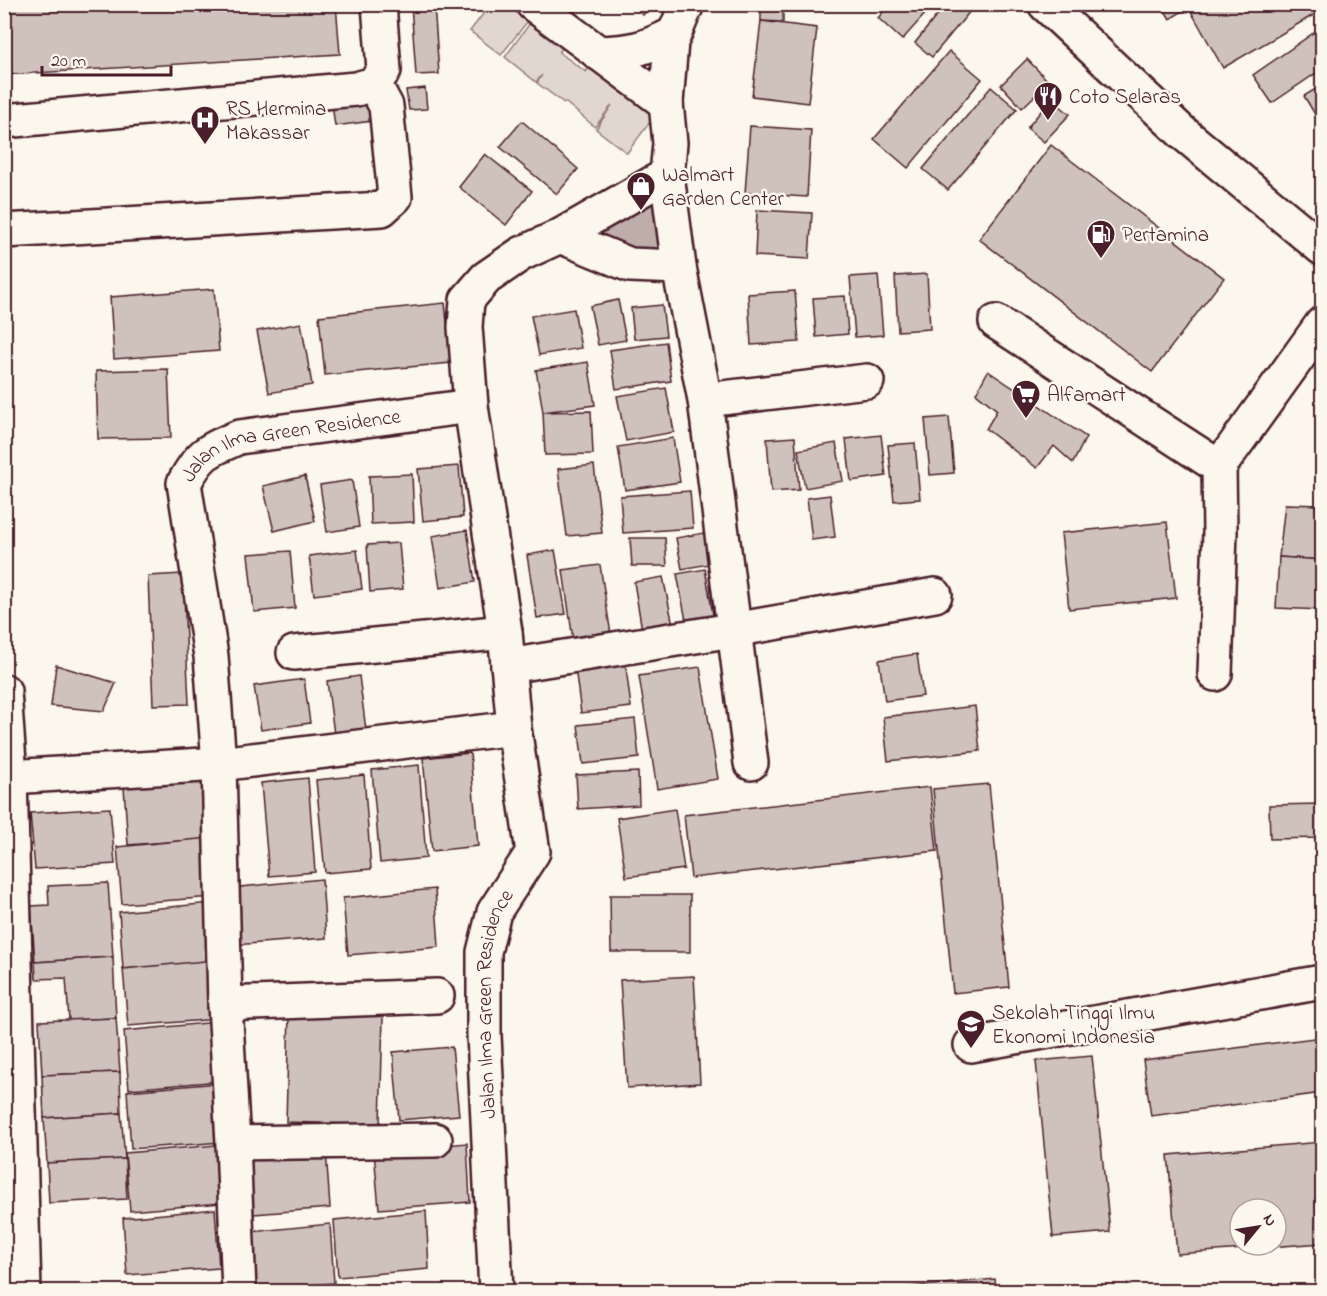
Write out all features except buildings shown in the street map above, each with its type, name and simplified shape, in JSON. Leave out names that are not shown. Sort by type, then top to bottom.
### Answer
[{"type":"street","points":[[4,121],[356,89],[374,84],[384,70],[379,4]]},
{"type":"street","points":[[533,4],[666,103]]},
{"type":"street","points":[[687,4],[671,42],[666,103],[670,143],[668,175],[679,267],[705,400],[750,764]]},
{"type":"street","points":[[1046,5],[1182,132],[1323,248]]},
{"type":"street","points":[[598,52],[627,52],[647,48],[674,34]]},
{"type":"street","points":[[4,231],[382,209],[396,197],[386,106],[374,84]]},
{"type":"street","name":"Jalan Ilma Green Residence","points":[[496,1292],[484,1035],[484,952],[494,912],[533,852],[514,728],[505,632],[471,406],[465,327],[467,300],[486,278],[521,254],[560,236],[668,175]]},
{"type":"street","points":[[560,236],[630,265],[679,267]]},
{"type":"street","points":[[996,322],[1219,467]]},
{"type":"street","points":[[1215,675],[1220,532],[1219,467],[1323,324]]},
{"type":"street","points":[[705,400],[867,381]]},
{"type":"street","name":"Jalan Ilma Green Residence","points":[[238,1292],[225,1004],[219,764],[211,656],[184,483],[196,462],[212,448],[239,437],[471,406]]},
{"type":"street","points":[[508,666],[936,595]]},
{"type":"street","points":[[294,653],[505,632]]},
{"type":"street","points":[[4,692],[10,777],[24,1292]]},
{"type":"street","points":[[10,777],[219,764],[514,728]]},
{"type":"street","points":[[971,1045],[1323,982]]},
{"type":"street","points":[[225,1004],[437,996]]},
{"type":"street","points":[[233,1143],[435,1140]]},
{"type":"shaded area","points":[[490,5],[514,5],[531,17],[501,55],[470,31]]},
{"type":"shaded area","points":[[533,19],[565,44],[559,52],[586,72],[592,63],[656,114],[627,153],[596,129],[612,105],[595,127],[537,83],[542,75],[536,82],[505,57]]},
{"type":"shaded area","name":"Walmart Garden Center","points":[[660,188],[669,258],[580,235]]},
{"type":"place","name":"Coto Selaras","points":[[1048,122]]},
{"type":"place","name":"RS Hermina Makassar","points":[[205,146]]},
{"type":"place","name":"Walmart Garden Center","points":[[641,212]]},
{"type":"place","name":"Pertamina","points":[[1101,260]]},
{"type":"place","name":"Alfamart","points":[[1026,420]]},
{"type":"place","name":"Sekolah Tinggi Ilmu Ekonomi Indonesia","points":[[971,1050]]}]
